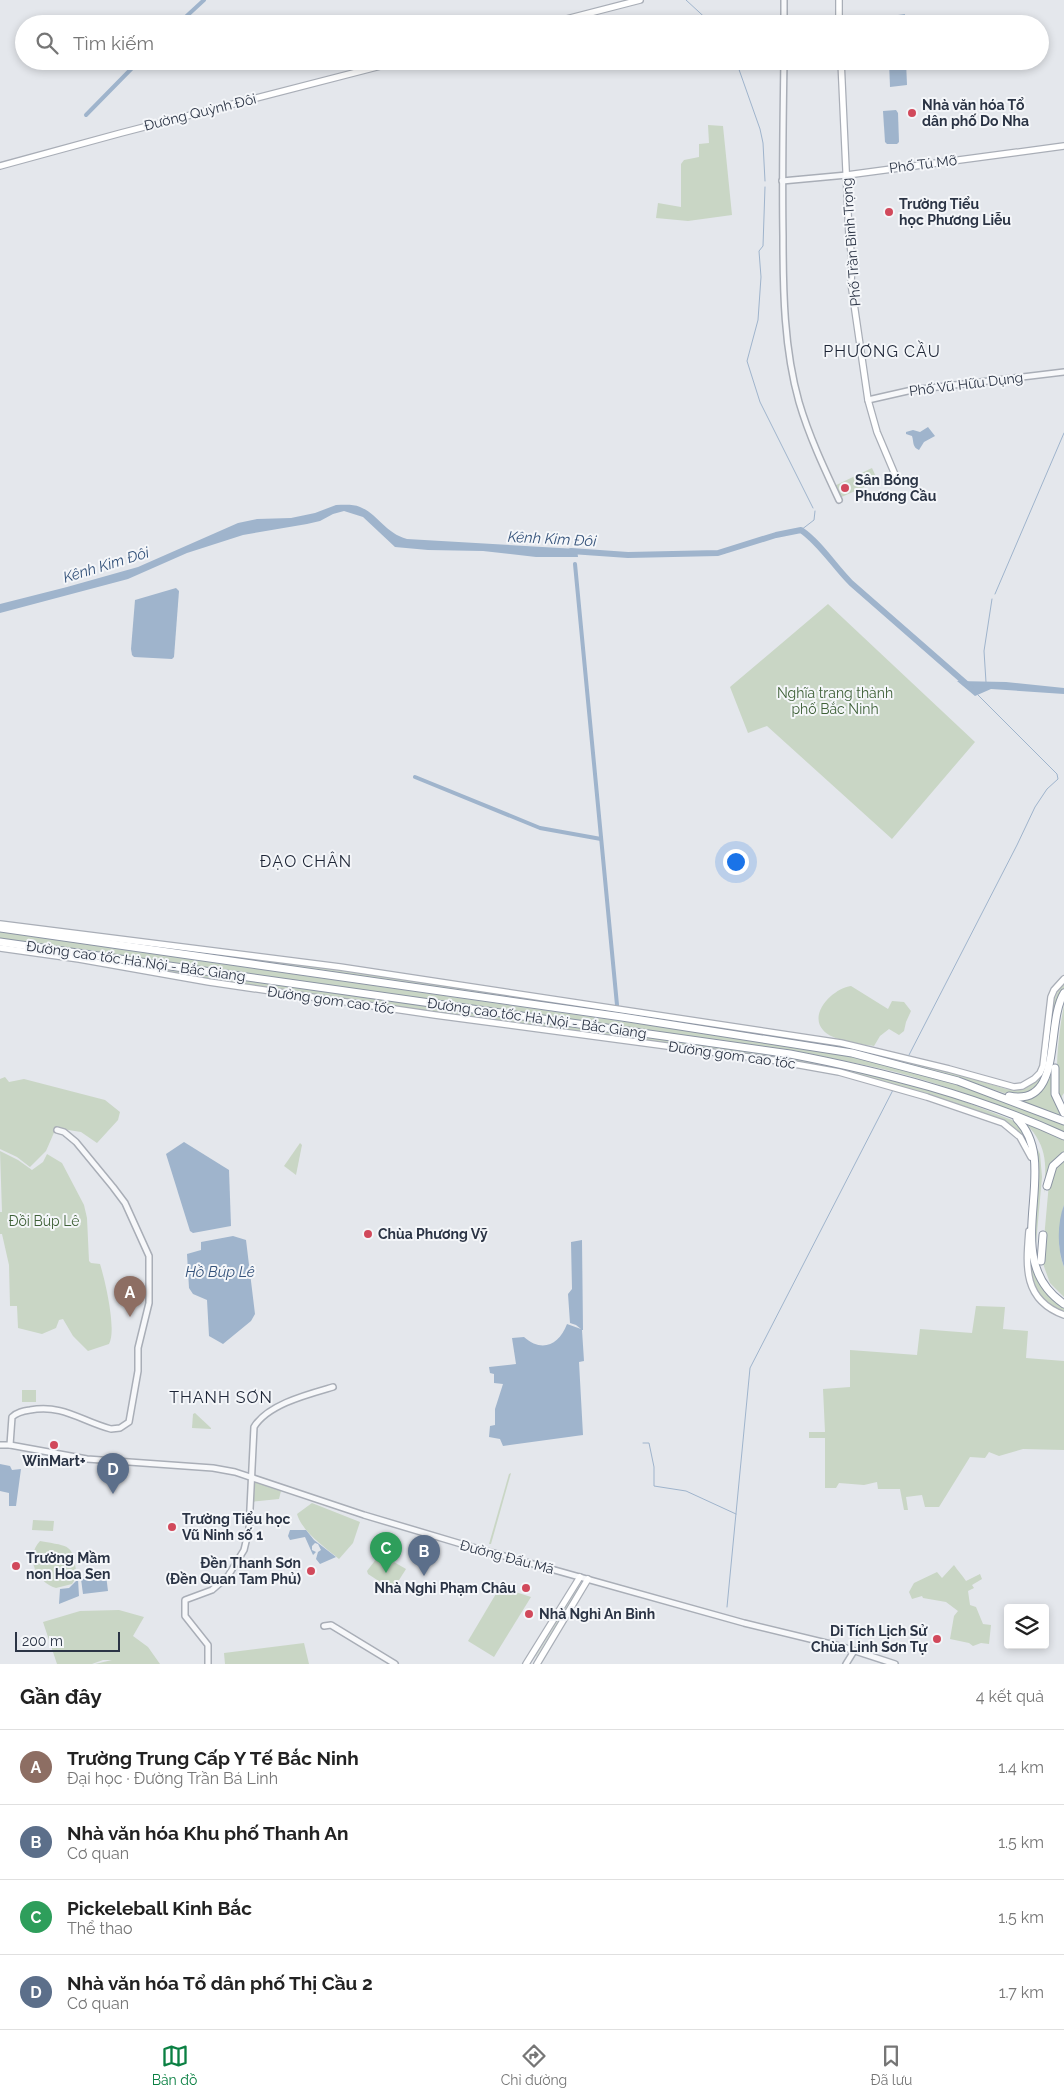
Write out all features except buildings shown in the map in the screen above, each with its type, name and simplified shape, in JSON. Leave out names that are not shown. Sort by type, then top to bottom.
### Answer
[{"type":"highway","name":"Đường cao tốc Hà Nội - Bắc Giang","points":[[0,928],[782,1041],[852,1053],[958,1081],[1064,1121]]},
{"type":"highway","name":"Đường cao tốc Hà Nội - Bắc Giang","points":[[0,942],[781,1053],[850,1066],[935,1088],[994,1108],[1064,1136]]},
{"type":"highway","points":[[958,1081],[1019,1097],[1032,1094],[1041,1088],[1048,1079],[1052,1068],[1058,1008],[1064,993]]},
{"type":"highway","points":[[1064,1000],[1061,1009],[1054,1090],[1058,1103],[1064,1113]]},
{"type":"highway","points":[[935,1088],[1014,1118],[1030,1131],[1040,1146]]},
{"type":"highway","points":[[1046,1194],[1052,1168],[1064,1156]]},
{"type":"highway","points":[[1044,1168],[1036,1250],[1037,1264],[1045,1286],[1064,1304]]},
{"type":"highway","points":[[1043,1231],[1041,1258],[1044,1274],[1053,1289],[1064,1299]]},
{"type":"main road","points":[[582,15],[640,0]]},
{"type":"main road","points":[[839,0],[839,15]]},
{"type":"main road","name":"Đường Quỳnh Đôi","points":[[0,166],[122,132],[365,70]]},
{"type":"main road","name":"Phố Trần Bình Trọng","points":[[841,70],[849,236],[852,260],[851,283],[868,400],[877,432],[896,476]]},
{"type":"main road","name":"Phố Tú Mỡ","points":[[847,175],[1064,146]]},
{"type":"main road","name":"Đường gom cao tốc","points":[[0,924],[349,968],[841,1043],[1014,1087],[1030,1082],[1040,1073],[1045,1060],[1051,997],[1054,990],[1064,979]]},
{"type":"main road","name":"Đường gom cao tốc","points":[[0,948],[258,989],[781,1062],[849,1075],[942,1102],[1003,1123],[1015,1131],[1027,1147],[1032,1159],[1033,1172],[1026,1260],[1028,1278],[1037,1296],[1043,1303],[1052,1310],[1064,1315]]},
{"type":"main road","points":[[580,1577],[527,1662],[537,1664],[588,1579]]},
{"type":"street","points":[[784,0],[784,15]]},
{"type":"street","points":[[784,70],[783,280],[788,339],[798,400],[820,459],[839,500]]},
{"type":"street","name":"Phố Tú Mỡ","points":[[782,181],[847,175]]},
{"type":"street","name":"Phố Vũ Hữu Dụng","points":[[868,400],[912,390],[1064,372]]},
{"type":"street","points":[[10,1444],[12,1417],[17,1413],[29,1410],[57,1409],[111,1429],[120,1428],[128,1422],[138,1371],[138,1348],[150,1303],[149,1256],[125,1203],[76,1142],[64,1132],[58,1130]]},
{"type":"street","points":[[208,1664],[208,1646],[185,1616],[185,1600],[212,1590],[228,1576],[244,1550],[249,1529],[253,1482],[254,1427],[258,1420],[296,1398],[333,1387]]},
{"type":"street","name":"Đường Đấu Mã","points":[[0,1445],[10,1444],[87,1459],[213,1468],[252,1476],[364,1515],[744,1623],[854,1651],[896,1664]]},
{"type":"street","points":[[324,1626],[331,1625],[394,1664]]},
{"type":"street","points":[[846,1664],[854,1651]]},
{"type":"green space","points":[[708,125],[723,126],[732,215],[688,221],[656,218],[658,203],[681,207],[681,164],[684,160],[699,157],[699,144],[709,143]]},
{"type":"green space","points":[[872,468],[878,481],[837,499],[832,487]]},
{"type":"green space","name":"Nghĩa trang thành phố Bắc Ninh","points":[[828,604],[975,742],[892,839],[767,726],[748,733],[730,687]]},
{"type":"green space","points":[[0,932],[814,1049],[877,1062],[983,1093],[1064,1125],[1064,1132],[996,1105],[927,1081],[884,1069],[811,1054],[0,938]]},
{"type":"green space","points":[[0,944],[212,974],[207,979]]},
{"type":"green space","points":[[228,955],[497,993],[496,997],[226,958]]},
{"type":"green space","points":[[216,976],[492,1014],[491,1019],[488,1020],[214,980]]},
{"type":"green space","points":[[1064,983],[1064,989],[1056,1007],[1045,1080],[1026,1094],[1010,1095],[956,1077],[862,1053],[498,996],[500,994],[849,1048],[947,1071],[1006,1089],[1020,1089],[1036,1081],[1046,1064],[1054,1000]]},
{"type":"green space","points":[[851,986],[888,1009],[892,1001],[904,1002],[911,1011],[904,1031],[899,1035],[889,1029],[880,1036],[874,1046],[847,1041],[827,1034],[819,1023],[821,1009],[825,1002],[837,991]]},
{"type":"green space","points":[[1064,1005],[1064,1093],[1062,1096],[1064,1110],[1058,1089],[1057,1059]]},
{"type":"green space","points":[[495,1015],[799,1058],[929,1088],[1012,1120],[1030,1134],[1040,1154],[1042,1177],[1035,1255],[1045,1289],[1064,1307],[1064,1313],[1046,1302],[1036,1291],[1029,1274],[1035,1176],[1032,1152],[1022,1135],[1008,1124],[922,1092],[839,1070],[495,1021]]},
{"type":"green space","points":[[1052,1074],[1053,1088],[1064,1117],[1017,1100],[1038,1092]]},
{"type":"green space","points":[[5,1077],[9,1082],[24,1079],[105,1100],[120,1112],[118,1120],[97,1143],[81,1132],[56,1128],[46,1151],[30,1167],[17,1157],[0,1149],[0,1079]]},
{"type":"green space","points":[[1022,1120],[1064,1138],[1064,1153],[1049,1170],[1044,1193],[1044,1154],[1036,1137]]},
{"type":"green space","points":[[300,1143],[302,1145],[296,1175],[284,1166]]},
{"type":"green space","name":"Đồi Búp Lê","points":[[0,1151],[32,1170],[43,1162],[47,1154],[62,1163],[84,1205],[87,1218],[89,1261],[100,1264],[102,1271],[111,1317],[112,1328],[109,1344],[88,1351],[73,1336],[63,1319],[59,1320],[56,1328],[42,1334],[18,1328],[17,1306],[10,1306],[9,1265],[2,1234],[0,1234],[0,1212],[2,1212]]},
{"type":"green space","points":[[1064,1157],[1064,1205],[1059,1242],[1064,1267],[1064,1297],[1050,1283],[1042,1261],[1049,1183],[1056,1163]]},
{"type":"green space","points":[[976,1306],[1005,1307],[1003,1329],[1028,1331],[1026,1358],[1064,1361],[1064,1450],[1023,1449],[999,1456],[989,1452],[985,1458],[970,1457],[939,1507],[925,1507],[922,1495],[906,1497],[908,1510],[904,1510],[900,1489],[878,1489],[877,1482],[864,1485],[839,1483],[836,1488],[825,1488],[825,1438],[809,1438],[809,1432],[825,1432],[823,1389],[850,1387],[850,1350],[917,1355],[920,1329],[972,1333]]},
{"type":"green space","points":[[22,1390],[36,1390],[36,1402],[22,1402]]},
{"type":"green space","points":[[195,1413],[211,1429],[192,1428],[193,1414]]},
{"type":"green space","points":[[511,1473],[491,1544],[489,1544],[509,1474]]},
{"type":"green space","points":[[254,1482],[281,1491],[279,1499],[250,1502]]},
{"type":"green space","points":[[312,1503],[360,1522],[353,1543],[339,1559],[315,1539],[300,1521],[297,1514]]},
{"type":"green space","points":[[33,1520],[54,1521],[53,1531],[32,1530]]},
{"type":"green space","points":[[40,1541],[59,1544],[69,1548],[72,1552],[77,1576],[72,1584],[56,1588],[43,1581],[38,1575],[33,1562],[33,1555]]},
{"type":"green space","points":[[380,1554],[406,1569],[394,1588],[391,1589],[368,1574],[367,1571]]},
{"type":"green space","points":[[954,1565],[966,1581],[980,1574],[982,1579],[972,1585],[974,1588],[968,1591],[970,1605],[976,1607],[983,1624],[991,1625],[989,1644],[981,1643],[973,1646],[969,1643],[950,1639],[954,1616],[958,1611],[946,1602],[923,1598],[922,1596],[912,1599],[909,1592],[914,1583],[937,1572],[942,1578]]},
{"type":"green space","points":[[500,1587],[531,1597],[494,1657],[468,1641]]},
{"type":"green space","points":[[580,1587],[536,1657],[536,1656]]},
{"type":"green space","points":[[119,1610],[144,1617],[133,1636],[148,1647],[160,1664],[95,1664],[112,1660],[103,1660],[92,1664],[57,1664],[43,1622],[80,1611]]},
{"type":"green space","points":[[304,1643],[309,1664],[225,1664],[224,1653]]},
{"type":"water","points":[[889,70],[906,70],[907,85],[890,87]]},
{"type":"water","points":[[896,110],[898,113],[899,142],[897,144],[887,144],[885,142],[883,111]]},
{"type":"water","points":[[928,427],[935,436],[924,442],[919,450],[914,446],[912,436],[906,434],[906,432],[913,430],[920,432]]},
{"type":"water","points":[[336,505],[360,507],[372,514],[387,528],[407,539],[577,549],[578,557],[536,557],[483,551],[395,547],[363,517],[344,511],[320,521],[243,535],[187,553],[128,579],[0,613],[0,604],[138,567],[238,523],[257,519],[291,518],[315,513]]},
{"type":"water","points":[[176,588],[179,591],[174,657],[172,659],[134,657],[131,649],[135,600]]},
{"type":"water","points":[[957,681],[1006,682],[1064,688],[1064,694],[991,689],[975,696]]},
{"type":"water","name":"Hồ Búp Lê","points":[[184,1142],[229,1170],[231,1226],[193,1233],[190,1231],[166,1154]]},
{"type":"water","points":[[1064,1205],[1064,1267],[1060,1252],[1059,1236],[1060,1220]]},
{"type":"water","name":"Hồ Búp Lê","points":[[233,1236],[246,1240],[255,1314],[251,1321],[223,1344],[209,1336],[207,1300],[193,1294],[189,1288],[187,1254],[201,1250],[201,1242]]},
{"type":"water","points":[[582,1240],[584,1361],[579,1362],[583,1435],[503,1446],[500,1439],[489,1437],[490,1426],[495,1425],[495,1409],[503,1384],[494,1383],[494,1374],[490,1373],[489,1367],[516,1364],[512,1338],[524,1337],[537,1345],[543,1345],[555,1342],[567,1324],[581,1329],[570,1323],[568,1294],[572,1289],[571,1242]]},
{"type":"water","points":[[0,1464],[10,1466],[12,1470],[21,1469],[16,1506],[9,1506],[9,1493],[0,1491]]},
{"type":"water","points":[[290,1530],[306,1530],[314,1540],[336,1557],[320,1564],[316,1559],[318,1552],[321,1550],[318,1544],[315,1543],[312,1546],[312,1550],[316,1552],[313,1555],[305,1537],[290,1540],[288,1536]]},
{"type":"water","points":[[106,1575],[108,1591],[83,1594],[81,1579]]},
{"type":"water","points":[[78,1579],[79,1596],[59,1604],[60,1589],[69,1588]]},
{"type":"waterway","points":[[188,15],[204,0]]},
{"type":"waterway","points":[[686,0],[702,15]]},
{"type":"waterway","points":[[86,115],[130,70]]},
{"type":"waterway","points":[[739,70],[760,129],[763,143],[765,181]]},
{"type":"waterway","points":[[765,187],[763,246],[759,251],[761,277],[758,320],[747,361],[760,402],[813,508]]},
{"type":"waterway","points":[[995,594],[1064,433]]},
{"type":"waterway","points":[[801,530],[814,520],[815,511]]},
{"type":"waterway","name":"Kênh Kim Đôi","points":[[571,551],[628,555],[718,553],[776,535],[801,530],[814,541],[851,583],[970,687]]},
{"type":"waterway","points":[[575,564],[617,1005]]},
{"type":"waterway","points":[[986,682],[984,651],[992,599]]},
{"type":"waterway","points":[[909,1055],[1035,807],[1047,789],[1058,779],[1057,774],[978,695]]},
{"type":"waterway","points":[[415,777],[540,828],[601,839]]},
{"type":"waterway","points":[[727,1607],[750,1368],[893,1090]]},
{"type":"waterway","points":[[643,1443],[649,1443],[654,1467],[654,1486],[686,1491],[736,1514]]},
{"type":"place","name":"Nhà văn hóa Tổ dân phố Do Nha","points":[[912,113]]},
{"type":"place","name":"Trường Tiểu học Phương Liễu","points":[[889,212]]},
{"type":"place","name":"Sân Bóng Phương Cầu","points":[[845,488]]},
{"type":"place","name":"Chùa Phương Vỹ","points":[[368,1234]]},
{"type":"place","name":"Trường Trung Cấp Y Tế Bắc Ninh","points":[[130,1317]]},
{"type":"place","name":"WinMart+","points":[[54,1445]]},
{"type":"place","name":"Nhà văn hóa Tổ dân phố Thị Cầu 2","points":[[113,1494]]},
{"type":"place","name":"Trường Tiểu học Vũ Ninh số 1","points":[[172,1527]]},
{"type":"place","name":"Trường Mầm non Hoa Sen","points":[[16,1566]]},
{"type":"place","name":"Đền Thanh Sơn (Đền Quan Tam Phủ)","points":[[311,1571]]},
{"type":"place","name":"Pickeleball Kinh Bắc","points":[[386,1573]]},
{"type":"place","name":"Nhà văn hóa Khu phố Thanh An","points":[[424,1576]]},
{"type":"place","name":"Nhà Nghỉ Phạm Châu","points":[[526,1588]]},
{"type":"place","name":"Nhà Nghỉ An Bình","points":[[529,1614]]},
{"type":"place","name":"Di Tích Lịch Sử Chùa Linh Sơn Tự","points":[[937,1639]]},
{"type":"district","name":"PHƯƠNG CẦU","points":[[882,351]]},
{"type":"district","name":"ĐẠO CHÂN","points":[[306,861]]},
{"type":"district","name":"THANH SƠN","points":[[221,1397]]}]
